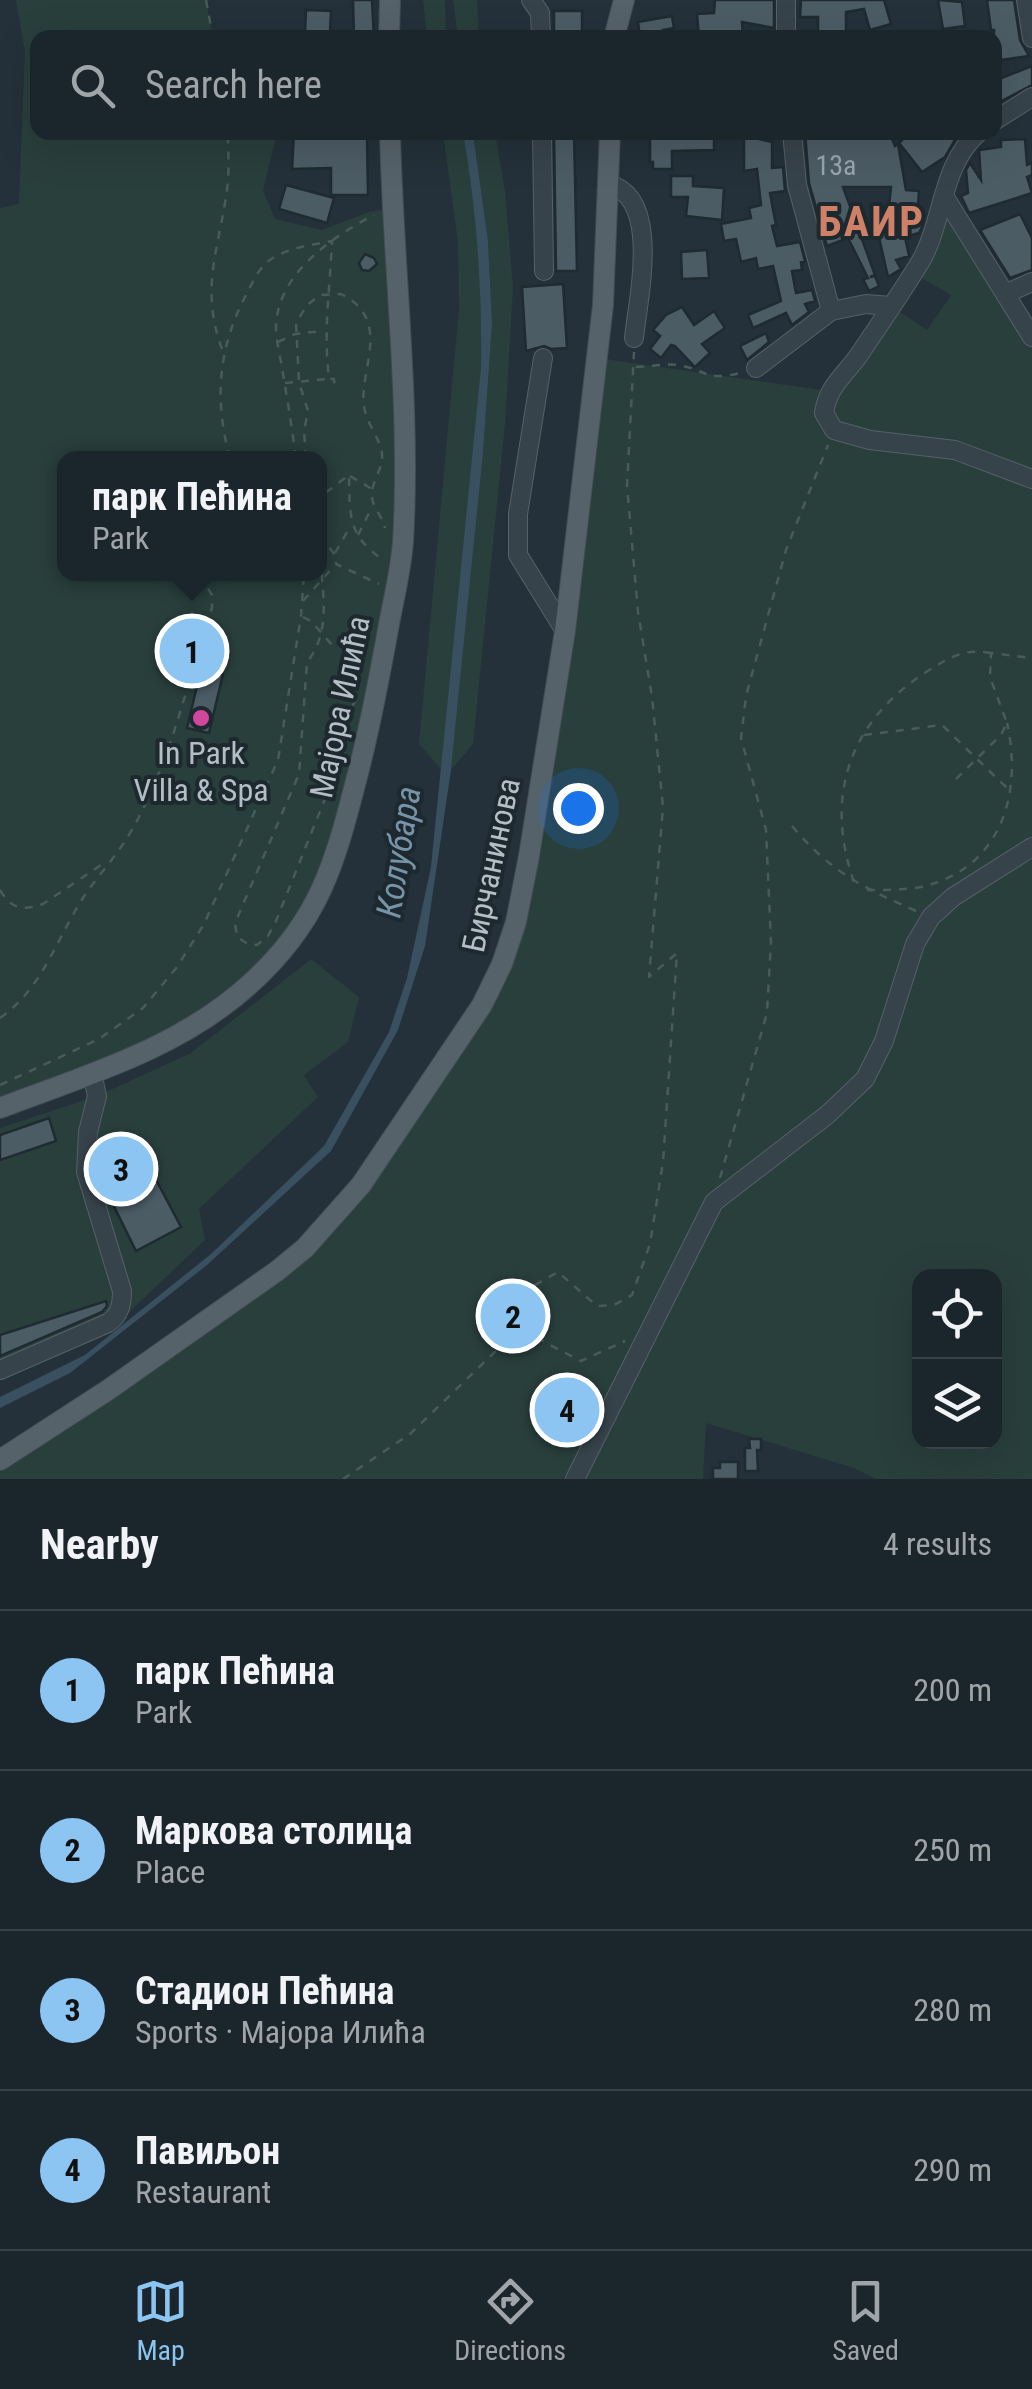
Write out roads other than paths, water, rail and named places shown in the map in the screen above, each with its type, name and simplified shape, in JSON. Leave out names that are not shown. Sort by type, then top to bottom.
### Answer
[{"type":"main road","points":[[389,30],[390,0]]},
{"type":"main road","points":[[616,30],[624,0]]},
{"type":"main road","name":"Мајора Илића","points":[[0,1108],[185,1032],[250,984],[307,918],[336,858],[372,720],[402,548],[406,462],[390,140]]},
{"type":"main road","name":"Бирчанинова","points":[[0,1460],[108,1390],[277,1271],[332,1220],[360,1185],[482,1004],[502,964],[516,922],[565,630],[603,305],[610,140]]},
{"type":"street","points":[[531,0],[540,13],[540,30]]},
{"type":"street","points":[[786,0],[786,30]]},
{"type":"street","points":[[1026,0],[1032,38]]},
{"type":"street","points":[[1002,116],[1032,97]]},
{"type":"street","points":[[542,140],[544,271]]},
{"type":"street","points":[[793,140],[797,185],[830,311]]},
{"type":"street","points":[[973,140],[956,162],[921,261],[856,359],[829,392],[824,413],[834,430],[870,440],[956,450],[1032,480]]},
{"type":"street","points":[[608,184],[631,196],[641,228],[644,253],[634,338]]},
{"type":"street","points":[[944,196],[1032,337]]},
{"type":"street","points":[[1005,294],[1032,282]]},
{"type":"street","points":[[756,368],[830,311],[866,304],[890,306]]},
{"type":"street","points":[[543,358],[518,514],[518,554],[565,630]]},
{"type":"street","points":[[575,1479],[714,1202],[827,1115],[864,1080],[884,1041],[910,956],[931,917],[953,897],[1032,847]]},
{"type":"street","points":[[0,1370],[108,1323],[118,1314],[122,1302],[86,1172],[88,1132],[98,1096],[92,1073]]},
{"type":"water","points":[[464,140],[474,140],[488,241],[492,324],[483,453],[451,770],[425,946],[398,1030],[331,1151],[207,1265],[70,1373],[0,1408],[0,1397],[85,1355],[211,1254],[324,1146],[389,1032],[407,978],[431,867],[481,367],[478,249]]},
{"type":"place","name":"парк Пећина","points":[[192,651]]},
{"type":"place","name":"In Park Villa & Spa","points":[[201,718]]},
{"type":"place","name":"Стадион Пећина","points":[[121,1169]]},
{"type":"place","name":"Маркова столица","points":[[513,1316]]},
{"type":"place","name":"Павиљон","points":[[567,1410]]},
{"type":"district","name":"БАИР","points":[[872,221]]},
{"type":"water label","name":"Колубара","points":[[399,852]]}]
